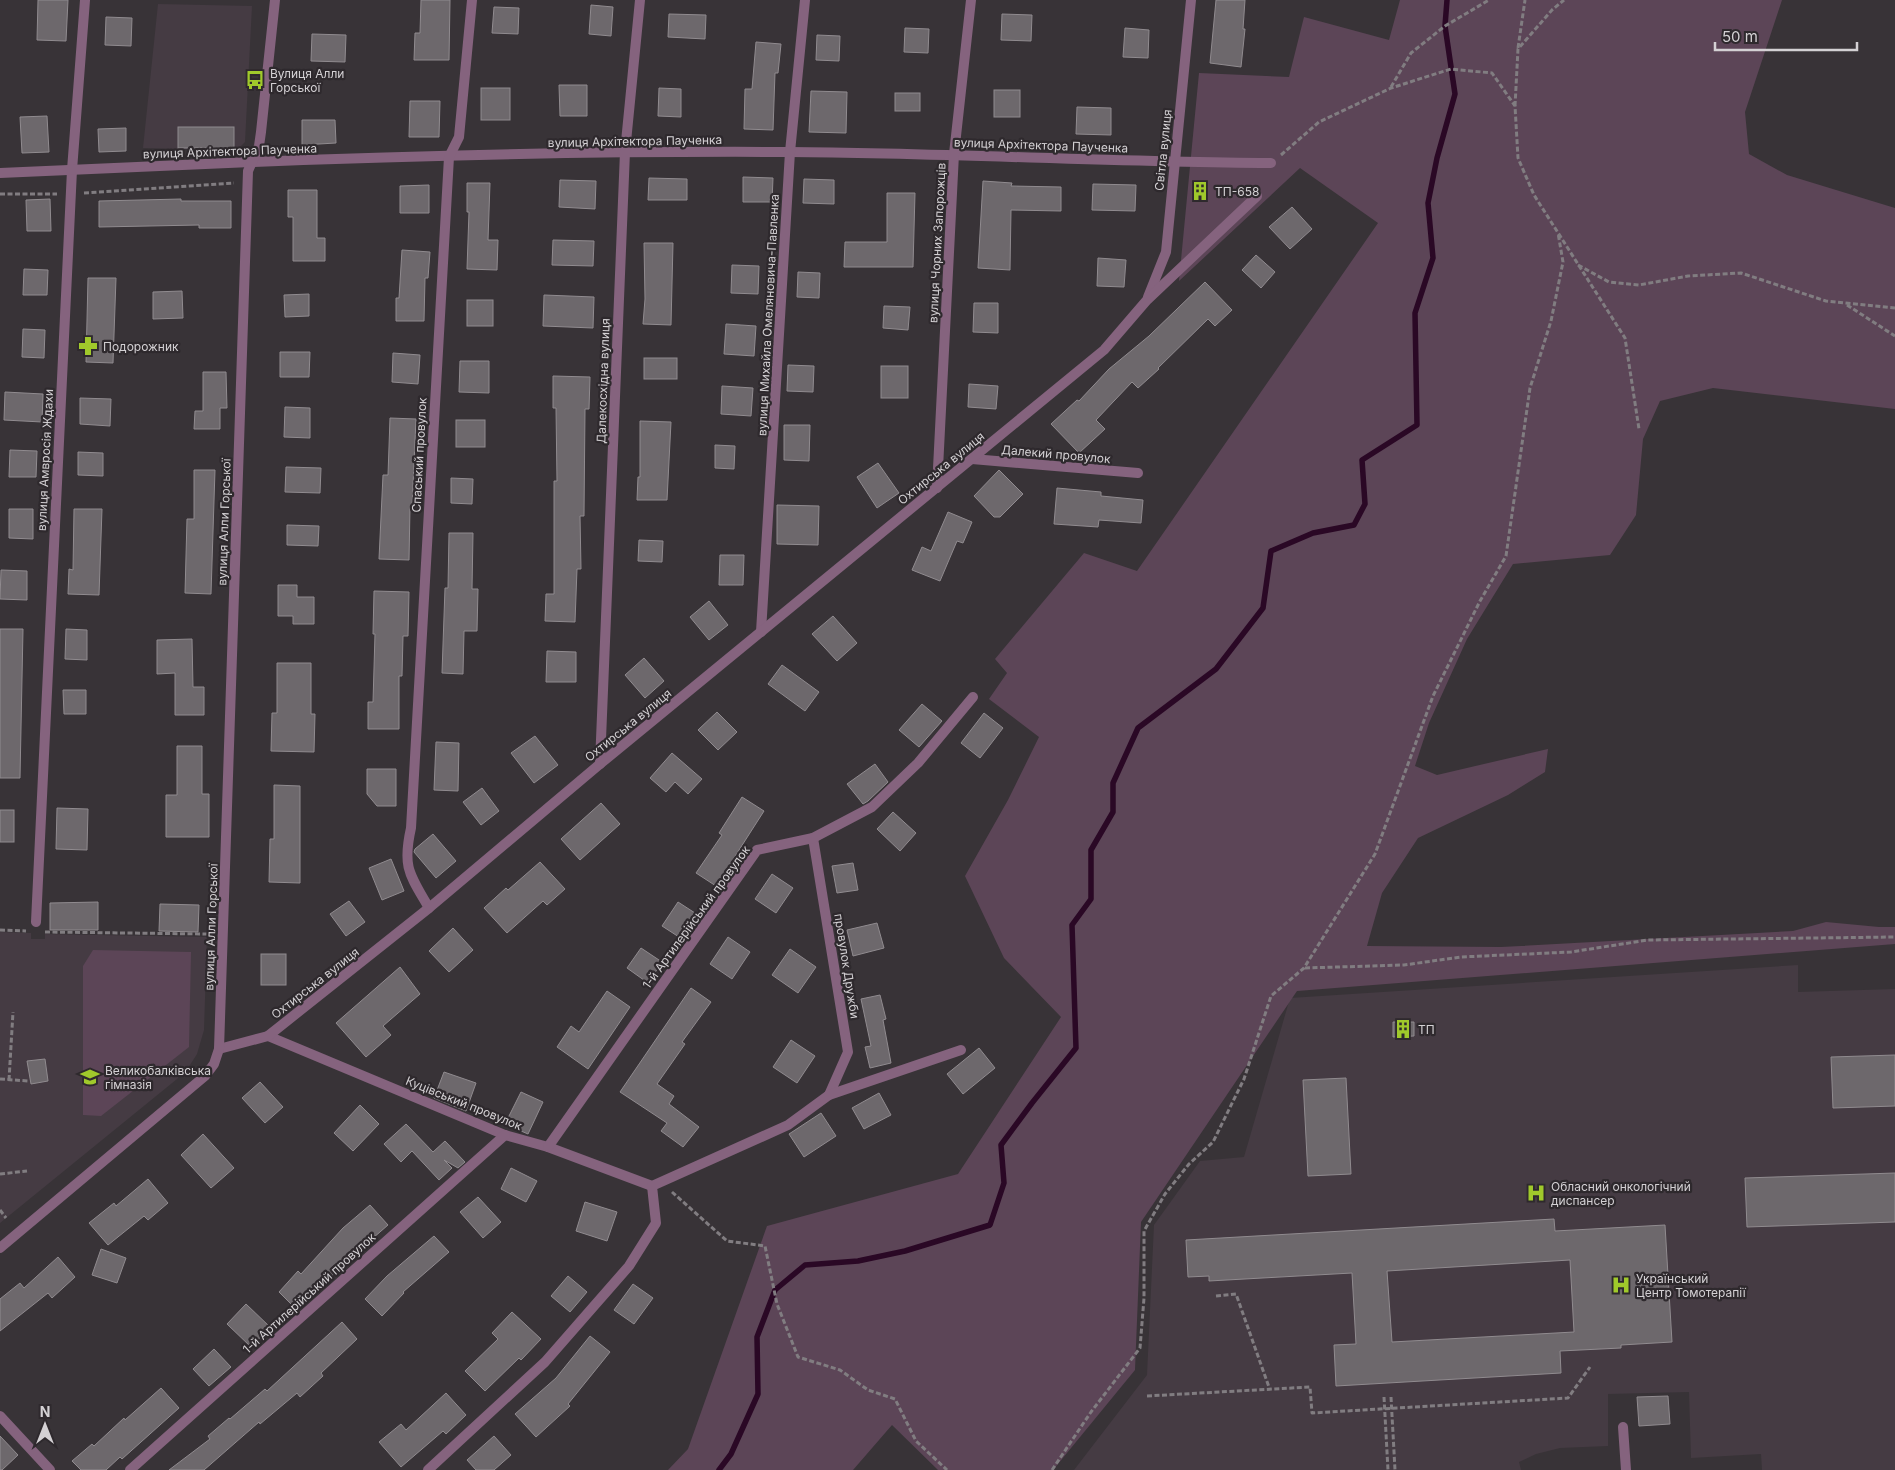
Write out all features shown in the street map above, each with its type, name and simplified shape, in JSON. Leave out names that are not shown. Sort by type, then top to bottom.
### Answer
[{"type":"street","name":"вулиця Амвросія Ждахи","points":[[36,927],[72,170],[86,0]]},
{"type":"street","name":"вулиця Алли Горської","points":[[219,1049],[248,171],[259,146],[262,132],[275,0]]},
{"type":"street","name":"Спаський провулок","points":[[429,908],[408,872],[407,848],[411,828],[449,157],[459,137],[472,0]]},
{"type":"street","name":"Далекосхідна вулиця","points":[[600,764],[625,152],[640,0]]},
{"type":"street","name":"вулиця Михайла Омеляновича-Павленка","points":[[761,632],[790,152],[805,0]]},
{"type":"street","name":"вулиця Чорних Запорожців","points":[[937,488],[954,154],[971,0]]},
{"type":"street","name":"Світла вулиця","points":[[1147,300],[1166,252],[1191,0]]},
{"type":"street","name":"вулиця Архітектора Паученка","points":[[0,173],[251,162],[625,152],[954,154],[1174,162],[1271,163]]},
{"type":"street","name":"Охтирська вулиця","points":[[219,1049],[268,1036],[429,908],[600,764],[1104,350],[1147,300],[1257,196]]},
{"type":"street","name":"Далекий провулок","points":[[972,458],[1138,474]]},
{"type":"street","name":"1-й Артилерійський провулок","points":[[548,1147],[756,850],[813,838],[872,807],[918,763],[973,697]]},
{"type":"street","name":"провулок Дружби","points":[[813,838],[848,1052],[829,1095]]},
{"type":"street","name":"Куцівський провулок","points":[[268,1036],[505,1135],[548,1147],[652,1186]]},
{"type":"street","points":[[0,1248],[205,1076],[214,1064],[219,1049]]},
{"type":"street","points":[[428,1470],[545,1362],[629,1266],[656,1223],[652,1186],[788,1126],[829,1095],[960,1050]]},
{"type":"street","name":"1-й Артилерійський провулок","points":[[130,1470],[505,1135]]},
{"type":"street","points":[[0,1416],[50,1470]]},
{"type":"street","points":[[1623,1427],[1626,1470]]},
{"type":"path","points":[[1391,88],[1411,52],[1446,26],[1489,0]]},
{"type":"path","points":[[1525,0],[1518,49],[1515,106],[1518,158],[1534,195],[1625,338],[1639,429]]},
{"type":"path","points":[[1518,49],[1552,10],[1564,0]]},
{"type":"path","points":[[1271,163],[1319,122],[1391,88],[1451,69],[1492,73],[1515,106]]},
{"type":"path","points":[[0,194],[71,194],[248,182]]},
{"type":"path","points":[[1052,1470],[1091,1412],[1140,1348],[1144,1298],[1144,1231],[1165,1194],[1189,1164],[1213,1142],[1244,1078],[1271,996],[1304,968],[1375,854],[1433,696],[1480,601],[1506,556],[1530,388],[1551,321],[1563,262],[1558,232]]},
{"type":"path","points":[[1578,265],[1609,282],[1639,285],[1688,276],[1741,273],[1826,301],[1895,308]]},
{"type":"path","points":[[1846,303],[1895,336]]},
{"type":"path","points":[[36,927],[214,934]]},
{"type":"path","points":[[0,930],[27,931]]},
{"type":"path","points":[[1304,968],[1404,966],[1461,957],[1571,952],[1648,940],[1895,936]]},
{"type":"path","points":[[8,1080],[13,1012]]},
{"type":"path","points":[[0,1079],[28,1081]]},
{"type":"path","points":[[0,1174],[27,1170]]},
{"type":"path","points":[[652,1186],[671,1192],[728,1241],[765,1246],[777,1304],[798,1357],[840,1370],[868,1390],[894,1399],[916,1441],[946,1470]]},
{"type":"path","points":[[0,1210],[6,1218]]},
{"type":"path","points":[[1216,1296],[1236,1294],[1270,1390]]},
{"type":"path","points":[[1147,1396],[1310,1387],[1312,1413],[1568,1398],[1590,1367]]},
{"type":"path","points":[[1384,1397],[1388,1470]]},
{"type":"path","points":[[1391,1397],[1395,1470]]},
{"type":"shaded area","points":[[1400,0],[1782,0],[1745,112],[1749,154],[1787,175],[1895,208],[1895,409],[1713,388],[1660,401],[1643,439],[1636,515],[1610,555],[1513,564],[1467,639],[1429,723],[1415,766],[1437,775],[1548,749],[1545,772],[1508,795],[1418,838],[1382,893],[1367,946],[1501,947],[1793,931],[1826,922],[1895,927],[1895,944],[1297,991],[1141,1222],[1135,1370],[1053,1470],[938,1470],[892,1425],[853,1470],[668,1470],[688,1449],[767,1226],[958,1174],[1061,1017],[1004,958],[965,876],[1008,800],[1039,737],[989,699],[1007,673],[995,659],[1084,553],[1137,571],[1378,223],[1300,168],[1179,281],[1199,73],[1289,77],[1304,17],[1389,40]]},
{"type":"shaded area","points":[[158,4],[252,6],[245,142],[237,150],[143,148]]},
{"type":"shaded area","name":"Великобалківська гімназія","points":[[0,932],[31,933],[31,939],[45,939],[45,934],[207,937],[204,1030],[197,1054],[190,1065],[177,1079],[0,1223]]},
{"type":"shaded area","points":[[93,950],[191,952],[189,1047],[101,1116],[83,1115],[83,966]]},
{"type":"shaded area","name":"Обласний онкологічний диспансер","points":[[1798,965],[1798,992],[1895,989],[1895,1470],[1762,1470],[1761,1454],[1691,1458],[1689,1392],[1608,1394],[1608,1446],[1560,1448],[1536,1454],[1519,1462],[1521,1470],[1074,1470],[1147,1375],[1154,1225],[1200,1161],[1244,1157],[1290,998]]},
{"type":"building","points":[[38,0],[68,0],[66,41],[37,40]]},
{"type":"building","points":[[421,0],[450,0],[449,60],[414,60],[415,33],[420,33]]},
{"type":"building","points":[[1216,0],[1245,0],[1243,29],[1245,29],[1241,67],[1210,63]]},
{"type":"building","points":[[591,5],[613,7],[611,36],[589,34]]},
{"type":"building","points":[[494,7],[519,8],[518,34],[492,33]]},
{"type":"building","points":[[669,14],[706,15],[705,39],[668,37]]},
{"type":"building","points":[[1002,14],[1032,15],[1031,41],[1001,40]]},
{"type":"building","points":[[106,17],[132,18],[131,46],[105,45]]},
{"type":"building","points":[[905,28],[929,29],[928,53],[904,52]]},
{"type":"building","points":[[1125,28],[1149,30],[1148,58],[1123,57]]},
{"type":"building","points":[[312,34],[346,35],[345,62],[311,61]]},
{"type":"building","points":[[817,35],[840,36],[839,61],[816,60]]},
{"type":"building","points":[[756,42],[781,44],[778,73],[775,73],[773,130],[744,129],[745,89],[752,89]]},
{"type":"building","points":[[559,85],[587,85],[587,116],[560,116]]},
{"type":"building","points":[[481,88],[510,88],[510,120],[481,120]]},
{"type":"building","points":[[659,88],[681,89],[681,117],[658,116]]},
{"type":"building","points":[[994,90],[1020,90],[1020,117],[994,117]]},
{"type":"building","points":[[811,91],[847,92],[846,133],[809,132]]},
{"type":"building","points":[[895,93],[920,93],[920,111],[895,111]]},
{"type":"building","points":[[410,101],[440,101],[439,137],[409,137]]},
{"type":"building","points":[[1077,107],[1111,108],[1111,135],[1076,134]]},
{"type":"building","points":[[47,116],[49,152],[22,153],[20,117]]},
{"type":"building","points":[[302,120],[335,120],[336,143],[302,145]]},
{"type":"building","points":[[178,127],[234,127],[234,148],[178,148]]},
{"type":"building","points":[[126,128],[126,151],[99,152],[98,129]]},
{"type":"building","points":[[743,177],[773,178],[772,202],[743,202]]},
{"type":"building","points":[[649,178],[687,179],[687,200],[648,200]]},
{"type":"building","points":[[804,179],[834,180],[834,204],[803,203]]},
{"type":"building","points":[[560,180],[596,181],[595,209],[559,207]]},
{"type":"building","points":[[983,181],[1012,183],[1011,186],[1061,187],[1061,211],[1011,210],[1010,270],[978,268]]},
{"type":"building","points":[[467,183],[490,183],[488,240],[498,240],[497,270],[467,269],[469,212],[467,212]]},
{"type":"building","points":[[1093,184],[1136,185],[1135,211],[1092,210]]},
{"type":"building","points":[[429,185],[429,213],[400,213],[400,186]]},
{"type":"building","points":[[288,190],[317,190],[317,238],[325,238],[325,261],[293,261],[293,217],[288,217]]},
{"type":"building","points":[[887,193],[915,193],[913,267],[844,267],[845,242],[887,242]]},
{"type":"building","points":[[50,199],[51,231],[27,231],[26,200]]},
{"type":"building","points":[[181,199],[181,201],[231,201],[231,228],[199,228],[199,225],[99,227],[99,201]]},
{"type":"building","points":[[1292,207],[1312,229],[1290,249],[1269,227]]},
{"type":"building","points":[[553,240],[594,241],[593,266],[552,265]]},
{"type":"building","points":[[644,243],[673,243],[671,325],[643,324],[645,299]]},
{"type":"building","points":[[402,250],[430,252],[428,278],[425,278],[424,321],[396,321],[396,298],[399,298]]},
{"type":"building","points":[[1256,255],[1275,272],[1261,288],[1242,270]]},
{"type":"building","points":[[1098,258],[1126,260],[1124,287],[1097,286]]},
{"type":"building","points":[[732,265],[759,266],[758,294],[731,293]]},
{"type":"building","points":[[24,269],[48,270],[47,295],[23,295]]},
{"type":"building","points":[[798,272],[820,273],[819,298],[797,297]]},
{"type":"building","points":[[88,278],[116,278],[113,363],[86,362]]},
{"type":"building","points":[[1205,282],[1232,310],[1215,326],[1208,319],[1138,388],[1132,382],[1096,420],[1105,429],[1079,453],[1051,424],[1077,400],[1079,401],[1109,369],[1149,336]]},
{"type":"building","points":[[182,291],[183,318],[153,319],[153,292]]},
{"type":"building","points":[[309,294],[309,316],[285,317],[284,295]]},
{"type":"building","points":[[544,295],[594,297],[593,328],[543,326]]},
{"type":"building","points":[[467,300],[493,300],[493,326],[467,326]]},
{"type":"building","points":[[974,303],[998,303],[998,333],[973,332]]},
{"type":"building","points":[[884,306],[910,307],[908,330],[883,328]]},
{"type":"building","points":[[726,324],[756,326],[754,356],[724,354]]},
{"type":"building","points":[[23,329],[45,330],[44,358],[22,357]]},
{"type":"building","points":[[280,352],[310,352],[309,377],[280,377]]},
{"type":"building","points":[[393,353],[420,355],[418,384],[392,382]]},
{"type":"building","points":[[644,358],[677,358],[677,379],[644,379]]},
{"type":"building","points":[[460,361],[489,361],[489,393],[459,392]]},
{"type":"building","points":[[788,365],[814,366],[813,392],[787,391]]},
{"type":"building","points":[[881,366],[908,366],[908,398],[881,398]]},
{"type":"building","points":[[203,372],[226,372],[227,408],[220,408],[220,429],[194,429],[195,411],[203,411]]},
{"type":"building","points":[[553,376],[590,377],[589,409],[585,409],[584,516],[580,516],[581,569],[577,569],[575,622],[545,621],[546,594],[554,594],[554,481],[557,481],[556,408],[553,408]]},
{"type":"building","points":[[969,384],[998,386],[996,409],[968,407]]},
{"type":"building","points":[[722,386],[753,388],[751,416],[721,414]]},
{"type":"building","points":[[5,392],[43,394],[42,422],[4,420]]},
{"type":"building","points":[[80,398],[111,399],[110,426],[80,424]]},
{"type":"building","points":[[285,407],[310,408],[310,438],[284,437]]},
{"type":"building","points":[[390,418],[416,419],[412,507],[410,507],[409,560],[379,559],[383,475],[388,475]]},
{"type":"building","points":[[456,420],[485,420],[485,447],[456,447]]},
{"type":"building","points":[[640,421],[671,422],[667,500],[637,500],[638,477],[640,477]]},
{"type":"building","points":[[784,425],[810,425],[809,461],[784,460]]},
{"type":"building","points":[[715,445],[735,446],[734,469],[715,468]]},
{"type":"building","points":[[10,450],[37,451],[36,477],[9,477]]},
{"type":"building","points":[[78,452],[103,453],[103,476],[78,475]]},
{"type":"building","points":[[878,463],[899,493],[877,508],[857,477]]},
{"type":"building","points":[[286,467],[321,468],[320,493],[285,492]]},
{"type":"building","points":[[194,470],[215,470],[211,594],[185,593],[187,519],[194,519]]},
{"type":"building","points":[[999,470],[1023,494],[1000,517],[994,517],[974,496]]},
{"type":"building","points":[[451,478],[473,479],[472,504],[451,503]]},
{"type":"building","points":[[1057,488],[1101,492],[1101,496],[1143,500],[1141,523],[1099,520],[1098,527],[1054,524]]},
{"type":"building","points":[[777,505],[819,506],[818,545],[777,544]]},
{"type":"building","points":[[9,509],[33,509],[33,539],[9,538]]},
{"type":"building","points":[[74,509],[102,509],[99,595],[68,594],[69,569],[73,570]]},
{"type":"building","points":[[948,512],[972,522],[963,543],[957,541],[940,581],[912,570],[922,547],[931,551]]},
{"type":"building","points":[[287,525],[319,526],[318,546],[287,545]]},
{"type":"building","points":[[449,533],[473,533],[472,589],[478,589],[477,631],[464,631],[463,674],[442,673],[445,588],[448,588]]},
{"type":"building","points":[[639,540],[663,541],[662,562],[638,561]]},
{"type":"building","points":[[720,555],[744,555],[743,585],[719,585]]},
{"type":"building","points":[[1,570],[27,571],[27,600],[0,599]]},
{"type":"building","points":[[278,585],[297,585],[297,597],[314,597],[314,624],[293,624],[293,616],[278,616]]},
{"type":"building","points":[[374,591],[409,592],[408,636],[403,636],[402,676],[399,676],[399,729],[368,729],[368,702],[373,702]]},
{"type":"building","points":[[709,601],[728,625],[709,640],[690,617]]},
{"type":"building","points":[[833,616],[857,643],[837,661],[812,634]]},
{"type":"building","points":[[0,629],[23,629],[20,778],[0,778]]},
{"type":"building","points":[[66,629],[87,630],[87,660],[65,659]]},
{"type":"building","points":[[192,639],[193,687],[204,687],[204,715],[175,715],[175,673],[157,674],[157,640]]},
{"type":"building","points":[[547,651],[576,652],[576,682],[546,682]]},
{"type":"building","points":[[644,658],[664,681],[645,698],[625,675]]},
{"type":"building","points":[[277,663],[311,663],[311,714],[315,714],[314,752],[271,751],[272,713],[277,713]]},
{"type":"building","points":[[782,665],[819,692],[805,711],[768,684]]},
{"type":"building","points":[[63,690],[86,690],[86,714],[64,714]]},
{"type":"building","points":[[922,704],[942,721],[919,747],[899,730]]},
{"type":"building","points":[[717,712],[737,732],[718,750],[698,730]]},
{"type":"building","points":[[984,713],[1003,728],[980,758],[961,743]]},
{"type":"building","points":[[535,736],[558,765],[534,783],[511,753]]},
{"type":"building","points":[[436,742],[459,743],[458,791],[434,790]]},
{"type":"building","points":[[177,746],[202,746],[202,794],[209,794],[209,837],[166,837],[166,795],[177,795]]},
{"type":"building","points":[[672,753],[702,779],[688,794],[675,782],[666,792],[650,778]]},
{"type":"building","points":[[875,764],[888,782],[863,804],[847,784]]},
{"type":"building","points":[[367,769],[396,769],[396,806],[377,806],[367,794]]},
{"type":"building","points":[[274,785],[300,786],[300,883],[269,882],[270,839],[274,839]]},
{"type":"building","points":[[482,788],[499,811],[481,825],[463,802]]},
{"type":"building","points":[[742,797],[764,811],[716,886],[696,873],[722,835],[719,833]]},
{"type":"building","points":[[601,803],[620,824],[580,860],[561,839]]},
{"type":"building","points":[[57,808],[88,809],[87,850],[56,849]]},
{"type":"building","points":[[0,810],[14,810],[14,842],[0,842]]},
{"type":"building","points":[[893,812],[916,833],[900,851],[877,829]]},
{"type":"building","points":[[433,834],[456,861],[436,878],[414,852]]},
{"type":"building","points":[[391,859],[404,891],[382,900],[369,868]]},
{"type":"building","points":[[540,862],[565,889],[547,905],[543,901],[507,933],[484,908]]},
{"type":"building","points":[[853,863],[858,890],[837,893],[832,866]]},
{"type":"building","points":[[772,874],[793,888],[776,913],[755,899]]},
{"type":"building","points":[[349,901],[365,922],[346,936],[330,914]]},
{"type":"building","points":[[98,902],[98,930],[50,930],[50,903]]},
{"type":"building","points":[[678,902],[695,913],[679,937],[662,926]]},
{"type":"building","points":[[160,904],[199,905],[198,932],[159,931]]},
{"type":"building","points":[[877,923],[884,948],[853,956],[847,930]]},
{"type":"building","points":[[453,928],[473,950],[449,972],[429,951]]},
{"type":"building","points":[[728,937],[750,952],[732,979],[710,964]]},
{"type":"building","points":[[641,948],[662,962],[648,983],[627,968]]},
{"type":"building","points":[[790,949],[816,967],[798,993],[772,975]]},
{"type":"building","points":[[261,954],[286,954],[286,985],[261,985]]},
{"type":"building","points":[[400,967],[420,994],[383,1026],[391,1035],[366,1057],[336,1023]]},
{"type":"building","points":[[691,988],[711,1002],[682,1042],[685,1044],[657,1084],[674,1096],[669,1104],[699,1127],[683,1147],[661,1131],[667,1123],[620,1092]]},
{"type":"building","points":[[607,991],[630,1007],[588,1069],[557,1047],[571,1026],[579,1032]]},
{"type":"building","points":[[880,995],[886,1019],[883,1020],[891,1063],[870,1068],[865,1047],[871,1046],[861,999]]},
{"type":"building","name":"ТП","points":[[1393,1022],[1414,1022],[1414,1036],[1393,1037]]},
{"type":"building","points":[[791,1040],[815,1056],[797,1083],[773,1067]]},
{"type":"building","points":[[979,1048],[995,1068],[963,1094],[947,1074]]},
{"type":"building","points":[[1895,1055],[1895,1106],[1833,1108],[1831,1057]]},
{"type":"building","points":[[45,1059],[48,1081],[31,1084],[27,1061]]},
{"type":"building","points":[[444,1072],[476,1083],[466,1111],[434,1098]]},
{"type":"building","points":[[1346,1078],[1351,1174],[1308,1176],[1303,1080]]},
{"type":"building","points":[[260,1082],[283,1107],[265,1123],[242,1098]]},
{"type":"building","points":[[521,1092],[543,1102],[528,1134],[505,1124]]},
{"type":"building","points":[[879,1093],[891,1115],[864,1129],[852,1108]]},
{"type":"building","points":[[360,1105],[379,1124],[353,1151],[334,1133]]},
{"type":"building","points":[[821,1113],[836,1136],[804,1157],[789,1134]]},
{"type":"building","points":[[406,1124],[433,1152],[445,1141],[465,1162],[458,1168],[444,1160],[452,1168],[439,1180],[412,1151],[401,1162],[384,1144]]},
{"type":"building","points":[[203,1134],[234,1168],[211,1188],[181,1155]]},
{"type":"building","points":[[511,1168],[537,1181],[526,1202],[501,1189]]},
{"type":"building","points":[[1895,1173],[1895,1222],[1747,1227],[1745,1178]]},
{"type":"building","points":[[148,1179],[168,1203],[148,1220],[144,1216],[108,1245],[89,1223],[114,1203],[116,1206]]},
{"type":"building","points":[[478,1197],[501,1222],[483,1238],[460,1212]]},
{"type":"building","points":[[585,1202],[617,1212],[607,1241],[576,1231]]},
{"type":"building","points":[[370,1205],[388,1225],[365,1245],[363,1242],[331,1277],[327,1274],[295,1308],[279,1292],[298,1271],[301,1274],[343,1228]]},
{"type":"building","points":[[1554,1219],[1555,1231],[1665,1225],[1672,1342],[1621,1345],[1621,1348],[1560,1351],[1561,1373],[1336,1386],[1334,1345],[1356,1344],[1352,1273],[1209,1281],[1209,1276],[1188,1277],[1186,1240]],"holes":[[[1570,1260],[1574,1332],[1392,1342],[1387,1271]]]},
{"type":"building","points":[[434,1236],[449,1252],[403,1292],[382,1316],[365,1299],[387,1276]]},
{"type":"building","points":[[101,1249],[126,1258],[117,1283],[92,1275]]},
{"type":"building","points":[[58,1257],[75,1277],[52,1298],[48,1293],[0,1331],[0,1299],[20,1283],[24,1288]]},
{"type":"building","points":[[568,1276],[587,1292],[570,1312],[551,1296]]},
{"type":"building","points":[[633,1284],[653,1298],[634,1324],[614,1310]]},
{"type":"building","points":[[246,1304],[270,1327],[251,1347],[227,1324]]},
{"type":"building","points":[[512,1312],[541,1339],[521,1360],[519,1358],[485,1391],[465,1371],[498,1339],[492,1333]]},
{"type":"building","points":[[342,1322],[357,1339],[321,1373],[323,1376],[300,1397],[297,1393],[260,1424],[259,1422],[204,1470],[169,1470],[210,1439],[208,1436],[229,1418],[265,1389],[267,1391]]},
{"type":"building","points":[[590,1336],[610,1352],[568,1404],[570,1406],[536,1437],[515,1414],[556,1378]]},
{"type":"building","points":[[214,1349],[231,1367],[209,1386],[193,1369]]},
{"type":"building","points":[[161,1388],[179,1408],[122,1459],[120,1457],[106,1470],[81,1470],[72,1461],[92,1444],[94,1446],[124,1418],[125,1420]]},
{"type":"building","points":[[446,1393],[466,1415],[446,1434],[443,1431],[401,1467],[379,1442],[401,1424],[406,1430]]},
{"type":"building","points":[[1668,1396],[1670,1424],[1639,1426],[1637,1397]]},
{"type":"building","points":[[0,1436],[18,1455],[2,1470],[0,1470]]},
{"type":"building","points":[[494,1436],[511,1455],[494,1470],[476,1470],[467,1460]]},
{"type":"waterway","points":[[719,1470],[731,1454],[758,1394],[757,1337],[775,1290],[805,1265],[858,1261],[905,1251],[990,1225],[1004,1183],[1001,1145],[1076,1048],[1072,925],[1091,899],[1091,850],[1113,812],[1113,783],[1138,728],[1216,669],[1263,608],[1271,551],[1313,533],[1354,525],[1365,504],[1362,460],[1417,425],[1415,313],[1433,258],[1428,203],[1437,158],[1455,94],[1445,26],[1447,0]]},
{"type":"place","name":"Вулиця Алли Горської","points":[[255,80]]},
{"type":"place","name":"ТП-658","points":[[1200,191]]},
{"type":"place","name":"Подорожник","points":[[88,346]]},
{"type":"place","name":"ТП","points":[[1403,1029]]},
{"type":"place","name":"Великобалківська гімназія","points":[[90,1077]]},
{"type":"place","name":"Обласний онкологічний диспансер","points":[[1536,1193]]},
{"type":"place","name":"Український Центр Томотерапії","points":[[1621,1285]]}]
